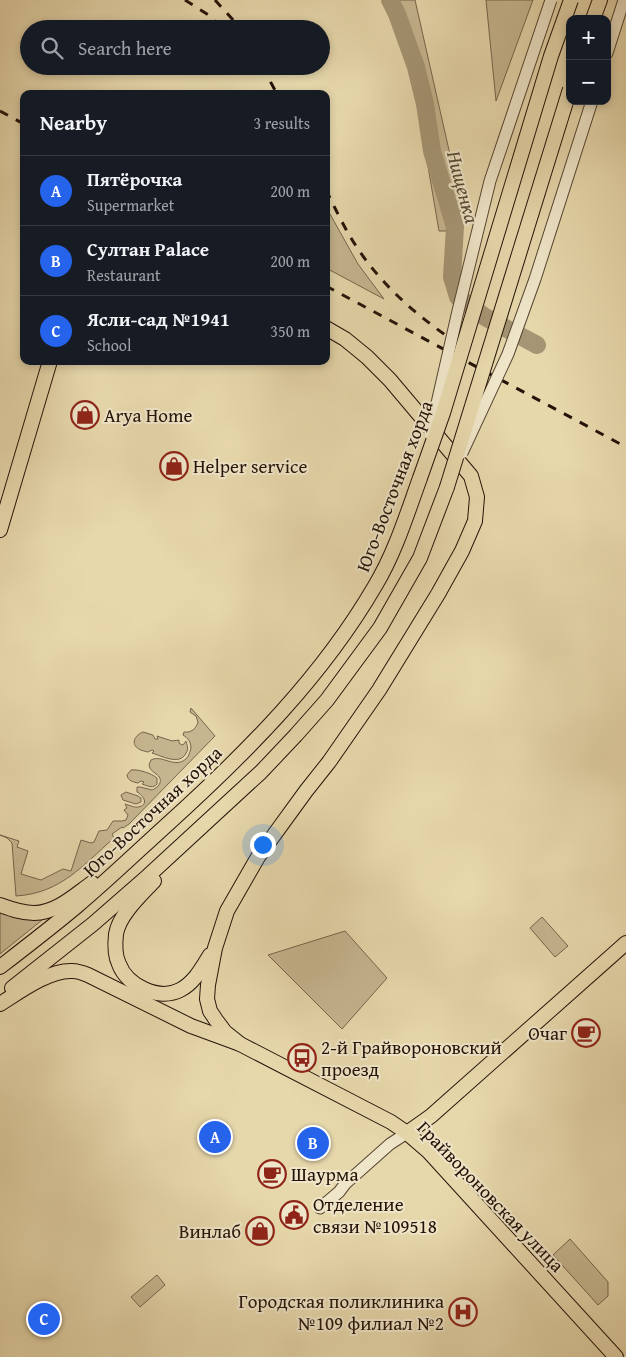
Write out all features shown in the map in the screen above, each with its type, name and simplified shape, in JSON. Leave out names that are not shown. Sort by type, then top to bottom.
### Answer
[{"type":"main road","name":"Юго-Восточная хорда","points":[[0,967],[77,906],[247,749],[292,701],[328,657],[354,621],[376,585],[395,546],[443,413],[551,56],[571,0]]},
{"type":"main road","points":[[594,15],[600,0]]},
{"type":"main road","points":[[0,998],[93,924],[261,772],[327,700],[380,628],[420,558],[447,487],[566,102]]},
{"type":"main road","points":[[240,1044],[225,1032],[216,1020],[210,1011],[207,999],[214,948],[227,911],[258,857],[329,762],[379,690],[457,559],[474,521],[477,497],[471,476],[390,380],[367,357],[345,339],[330,330]]},
{"type":"main road","points":[[0,530],[49,365]]},
{"type":"main road","points":[[205,824],[132,905],[121,920],[116,933],[116,949],[119,965],[134,983],[144,990],[168,993],[179,991],[189,984],[197,976],[214,948]]},
{"type":"main road","points":[[0,905],[23,912],[36,913],[47,911],[62,904],[138,851]]},
{"type":"main road","points":[[407,1133],[431,1116],[626,943]]},
{"type":"main road","points":[[0,1004],[43,979],[58,973],[72,971],[88,974],[191,1026],[240,1044]]},
{"type":"main road","name":"Грайвороновская улица","points":[[240,1044],[385,1119],[407,1133],[429,1152],[616,1357]]},
{"type":"street","points":[[420,478],[490,181],[551,0]]},
{"type":"street","points":[[611,41],[624,0]]},
{"type":"street","points":[[447,487],[508,354],[535,279],[591,105]]},
{"type":"street","points":[[320,1208],[390,1144],[407,1133]]},
{"type":"shaded area","points":[[393,0],[415,0],[463,207],[447,231],[439,231],[416,96]]},
{"type":"shaded area","points":[[486,0],[533,0],[496,101]]},
{"type":"shaded area","points":[[330,214],[358,264],[384,299],[330,270]]},
{"type":"shaded area","points":[[191,708],[215,736],[129,824],[112,834],[114,838],[81,868],[46,890],[16,896],[12,843],[0,835],[19,841],[17,847],[28,851],[21,874],[41,880],[63,869],[71,871],[81,840],[94,842],[99,831],[107,830],[113,821],[126,820],[128,815],[124,810],[127,808],[125,804],[134,807],[142,806],[145,802],[137,792],[137,787],[152,790],[159,785],[160,778],[149,767],[151,760],[159,759],[177,763],[187,758],[191,746],[189,740],[183,735],[184,732],[193,730],[198,722],[196,716],[190,712]]},
{"type":"shaded area","points":[[143,732],[153,735],[155,739],[158,739],[157,736],[172,741],[179,740],[179,743],[182,745],[186,741],[187,752],[180,759],[175,760],[152,753],[154,751],[152,750],[148,752],[141,750],[136,747],[134,742],[136,737]]},
{"type":"shaded area","points":[[131,770],[151,774],[157,778],[157,784],[150,787],[142,784],[144,782],[141,781],[138,783],[131,781],[127,775]]},
{"type":"shaded area","points":[[126,792],[141,798],[141,802],[136,804],[123,800],[121,795]]},
{"type":"shaded area","points":[[0,909],[47,916],[0,954]]},
{"type":"shaded area","points":[[542,917],[568,946],[555,957],[530,928]]},
{"type":"shaded area","points":[[345,931],[387,978],[342,1029],[268,955]]},
{"type":"shaded area","points":[[570,1239],[608,1282],[608,1296],[598,1305],[553,1255]]},
{"type":"shaded area","points":[[157,1275],[165,1285],[140,1307],[131,1297]]},
{"type":"waterway","name":"Нищенка","points":[[390,0],[416,67],[425,104],[432,151],[455,227],[452,277],[458,297],[485,317],[537,345]]},
{"type":"railway","points":[[185,0],[214,20]]},
{"type":"railway","points":[[215,0],[233,20]]},
{"type":"railway","points":[[267,75],[275,90]]},
{"type":"railway","points":[[0,111],[20,122]]},
{"type":"railway","points":[[330,198],[361,254],[384,282],[424,319],[454,341]]},
{"type":"railway","points":[[330,288],[626,447]]},
{"type":"place","name":"Arya Home","points":[[85,415]]},
{"type":"place","name":"Helper service","points":[[174,466]]},
{"type":"place","name":"Очаг","points":[[586,1033]]},
{"type":"place","name":"2-й Грайвороновский проезд","points":[[302,1058]]},
{"type":"place","name":"Пятёрочка","points":[[215,1137]]},
{"type":"place","name":"Султан Palace","points":[[313,1143]]},
{"type":"place","name":"Шаурма","points":[[272,1174]]},
{"type":"place","name":"Отделение связи №109518","points":[[294,1215]]},
{"type":"place","name":"Винлаб","points":[[260,1231]]},
{"type":"place","name":"Городская поликлиника №109 филиал №2","points":[[463,1312]]},
{"type":"place","name":"Ясли-сад №1941","points":[[44,1319]]}]
